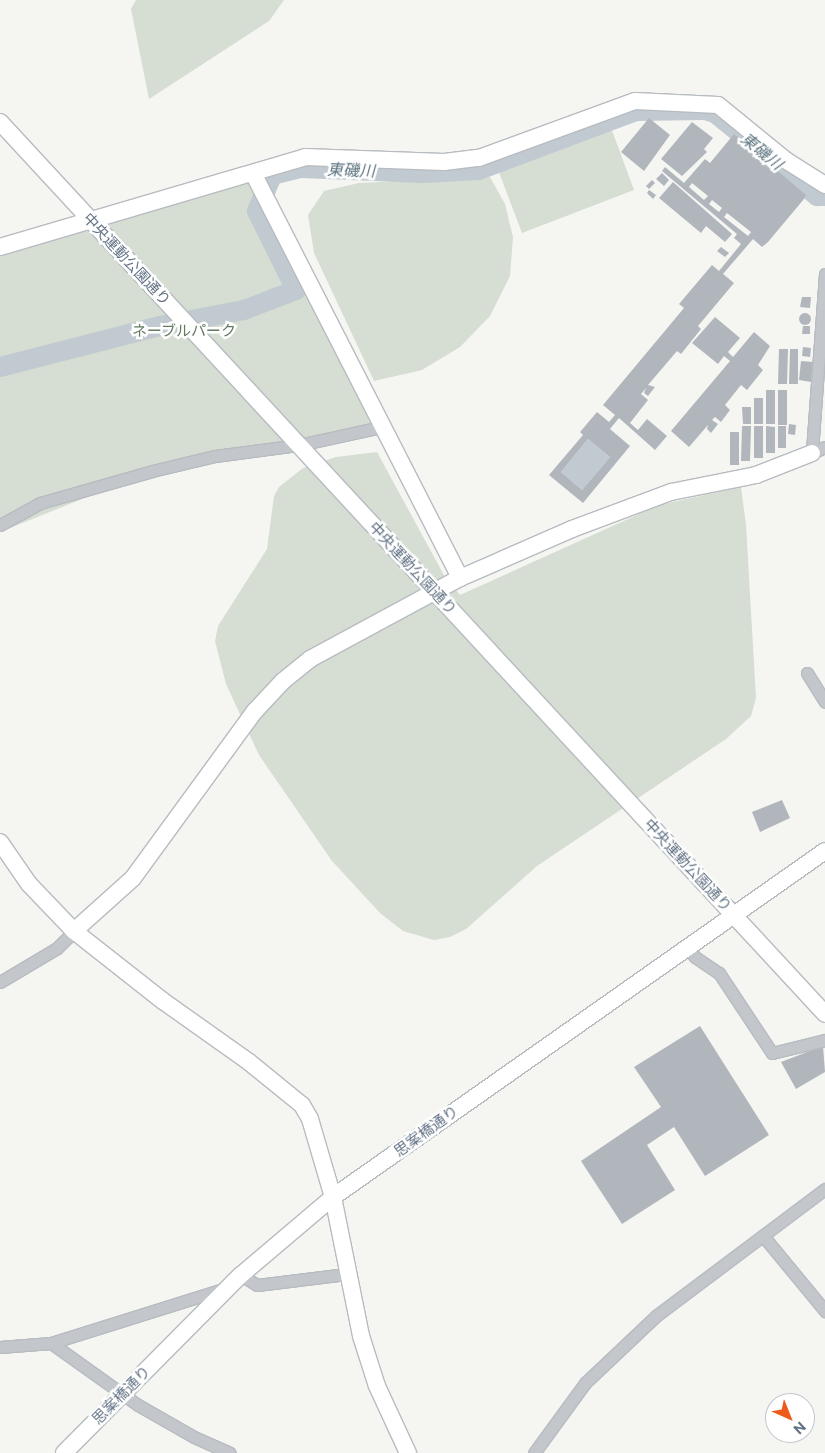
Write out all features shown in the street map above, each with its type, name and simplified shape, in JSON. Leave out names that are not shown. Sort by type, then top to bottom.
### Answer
[{"type":"street","points":[[0,247],[306,157],[444,162],[479,158],[635,101],[689,101],[718,105],[814,181],[825,185]]},
{"type":"street","name":"中央運動公園通り","points":[[0,122],[825,1014]]},
{"type":"street","points":[[253,172],[381,427],[460,578]]},
{"type":"street","points":[[0,982],[57,948],[122,889],[148,861],[224,750],[283,681],[340,640],[460,578],[572,530],[671,492],[756,475],[819,450],[825,274]]},
{"type":"street","points":[[0,525],[40,503],[152,471],[215,456],[299,445],[381,427]]},
{"type":"street","points":[[807,673],[825,702]]},
{"type":"street","points":[[0,842],[29,884],[74,931],[163,1001],[249,1062],[302,1105],[310,1119],[333,1198],[346,1274],[377,1386],[408,1453]]},
{"type":"street","name":"思案橋通り","points":[[64,1453],[235,1281],[333,1198],[733,914],[825,851]]},
{"type":"street","points":[[687,947],[695,957],[719,973],[772,1053],[825,1040]]},
{"type":"street","points":[[534,1453],[585,1383],[657,1315],[825,1189]]},
{"type":"street","points":[[764,1236],[825,1311]]},
{"type":"street","points":[[0,1347],[51,1343],[235,1281],[257,1285],[346,1274]]},
{"type":"street","points":[[51,1343],[122,1394],[194,1437],[230,1453]]},
{"type":"green space","points":[[136,0],[284,0],[269,21],[149,99],[131,9]]},
{"type":"green space","points":[[610,125],[634,190],[522,233],[497,167]]},
{"type":"green space","name":"ネーブルパーク","points":[[253,173],[381,427],[152,471],[0,532],[0,247]]},
{"type":"green space","points":[[490,177],[505,204],[513,237],[510,276],[490,316],[460,347],[422,370],[374,381],[314,253],[308,215],[324,191],[359,183]]},
{"type":"green space","points":[[377,452],[445,577],[460,595],[659,505],[741,487],[746,525],[756,698],[751,716],[726,739],[537,866],[466,929],[450,937],[434,940],[403,931],[380,913],[332,861],[259,755],[226,684],[215,641],[218,626],[267,549],[274,496],[279,487],[303,468],[336,457]]},
{"type":"shaded area","points":[[588,439],[610,457],[582,490],[561,472]]},
{"type":"building","points":[[649,118],[670,135],[644,171],[621,152]]},
{"type":"building","points":[[692,122],[713,138],[704,149],[707,152],[682,176],[661,159]]},
{"type":"building","points":[[734,134],[806,195],[768,242],[762,247],[753,239],[723,274],[734,283],[698,326],[701,329],[681,354],[677,351],[648,385],[655,387],[648,396],[644,393],[646,388],[641,394],[648,400],[630,423],[638,430],[647,419],[667,436],[655,450],[619,418],[610,429],[630,446],[583,503],[549,475],[583,435],[580,432],[597,412],[609,422],[615,415],[603,405],[684,308],[679,304],[712,265],[719,271],[741,244],[734,238],[737,234],[662,171],[665,167],[684,183],[705,159],[710,163]],"holes":[[[692,183],[708,196],[704,200],[689,187]],[[712,200],[722,208],[719,212],[709,204]],[[727,213],[751,232],[748,236],[724,217]],[[588,439],[610,457],[582,490],[561,472]]]},
{"type":"building","points":[[662,173],[669,180],[664,186],[656,179]]},
{"type":"building","points":[[652,180],[655,183],[649,189],[646,186]]},
{"type":"building","points":[[673,182],[732,234],[725,242],[706,226],[701,233],[659,198]]},
{"type":"building","points":[[649,190],[656,195],[653,199],[647,193]]},
{"type":"building","points":[[721,247],[729,253],[725,257],[717,251]]},
{"type":"building","points":[[802,297],[811,297],[810,308],[800,307]]},
{"type":"building","points":[[807,313],[810,314],[810,324],[803,325],[800,324],[799,317],[800,314]]},
{"type":"building","points":[[715,317],[740,338],[728,352],[733,357],[754,332],[770,346],[758,365],[763,370],[747,390],[741,385],[725,405],[730,410],[721,422],[715,417],[712,420],[718,424],[711,433],[707,429],[708,425],[689,447],[671,431],[730,361],[724,356],[718,364],[692,343]]},
{"type":"building","points":[[803,326],[810,326],[810,334],[802,334]]},
{"type":"building","points":[[803,347],[811,348],[810,357],[802,356]]},
{"type":"building","points":[[779,349],[788,349],[787,384],[778,384]]},
{"type":"building","points":[[790,349],[798,349],[798,384],[789,384]]},
{"type":"building","points":[[801,361],[813,362],[811,382],[799,380]]},
{"type":"building","points":[[766,390],[775,390],[775,424],[766,424]]},
{"type":"building","points":[[778,390],[787,390],[787,425],[778,425]]},
{"type":"building","points":[[754,398],[763,398],[763,424],[754,424]]},
{"type":"building","points":[[742,407],[751,407],[751,424],[743,424]]},
{"type":"building","points":[[789,424],[796,425],[795,435],[788,434]]},
{"type":"building","points":[[742,426],[751,426],[750,461],[741,461]]},
{"type":"building","points":[[754,426],[763,426],[763,458],[754,458]]},
{"type":"building","points":[[766,426],[775,427],[775,453],[766,453]]},
{"type":"building","points":[[778,426],[786,426],[786,448],[778,448]]},
{"type":"building","points":[[730,432],[739,432],[739,465],[730,465]]},
{"type":"building","points":[[782,800],[790,818],[760,832],[752,812]]},
{"type":"building","points":[[700,1026],[769,1135],[705,1176],[674,1127],[647,1145],[675,1190],[622,1224],[581,1161],[661,1107],[634,1067]]},
{"type":"building","points":[[823,1046],[825,1072],[796,1089],[781,1062]]},
{"type":"waterway","name":"東磯川","points":[[0,367],[160,326],[244,310],[296,290],[257,211],[272,175],[300,168],[423,173],[479,170],[636,111],[705,110],[715,113],[817,196],[825,196]]}]
